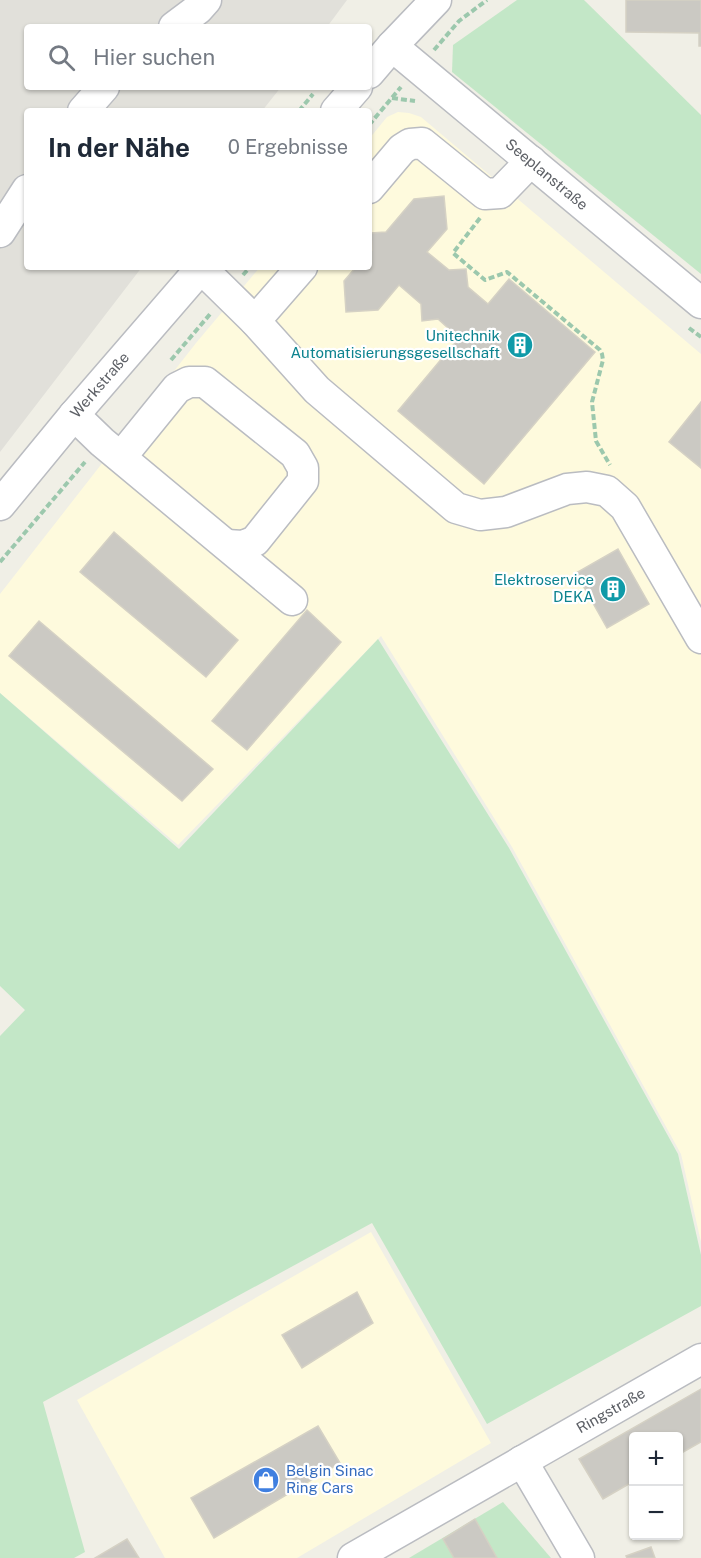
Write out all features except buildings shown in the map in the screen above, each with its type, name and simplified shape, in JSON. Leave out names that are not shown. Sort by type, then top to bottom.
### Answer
[{"type":"street","points":[[178,24],[206,0]]},
{"type":"street","points":[[372,69],[436,0]]},
{"type":"street","name":"Seeplanstraße","points":[[392,46],[701,303]]},
{"type":"street","points":[[86,108],[101,90]]},
{"type":"street","points":[[339,108],[354,90]]},
{"type":"street","points":[[372,184],[402,149],[410,144],[422,143],[486,194],[500,193],[531,161]]},
{"type":"street","points":[[0,232],[24,195]]},
{"type":"street","name":"Werkstraße","points":[[0,505],[198,270]]},
{"type":"street","points":[[204,270],[255,321],[317,390],[456,508],[480,515],[506,512],[567,489],[587,487],[606,492],[625,507],[701,638]]},
{"type":"street","points":[[255,321],[299,270]]},
{"type":"street","points":[[122,458],[177,388],[189,382],[205,382],[295,454],[303,468],[303,481],[255,541],[243,546],[227,545]]},
{"type":"street","points":[[74,415],[292,600]]},
{"type":"street","name":"Ringstraße","points":[[353,1558],[701,1359]]},
{"type":"street","points":[[522,1461],[579,1558]]},
{"type":"path","points":[[302,108],[317,90]]},
{"type":"path","points":[[500,193],[453,253],[484,280],[507,272],[600,350],[603,360],[592,402],[596,441],[625,491],[625,507]]},
{"type":"shaded area","points":[[0,0],[347,0],[329,24],[24,24],[24,90],[279,90],[264,108],[24,108],[24,270],[140,270],[0,452]]},
{"type":"shaded area","points":[[398,112],[421,117],[701,354],[701,1242],[681,1154],[512,847],[381,636],[178,845],[0,693],[0,594],[196,343],[257,270],[372,270],[372,135],[387,117]]},
{"type":"shaded area","points":[[371,1232],[491,1443],[297,1558],[165,1558],[77,1400]]},
{"type":"green space","points":[[517,0],[584,0],[701,115],[701,274],[452,72],[453,45]]},
{"type":"green space","points":[[378,639],[509,848],[678,1154],[701,1255],[701,1306],[487,1424],[372,1223],[43,1402],[85,1552],[74,1558],[0,1558],[0,1036],[25,1010],[0,986],[0,693],[179,849]]},
{"type":"green space","points":[[503,1502],[551,1558],[409,1558]]},
{"type":"place","name":"Unitechnik Automatisierungsgesellschaft","points":[[520,345]]},
{"type":"place","name":"Elektroservice DEKA","points":[[613,589]]},
{"type":"place","name":"Belgin Sinac Ring Cars","points":[[266,1480]]}]
